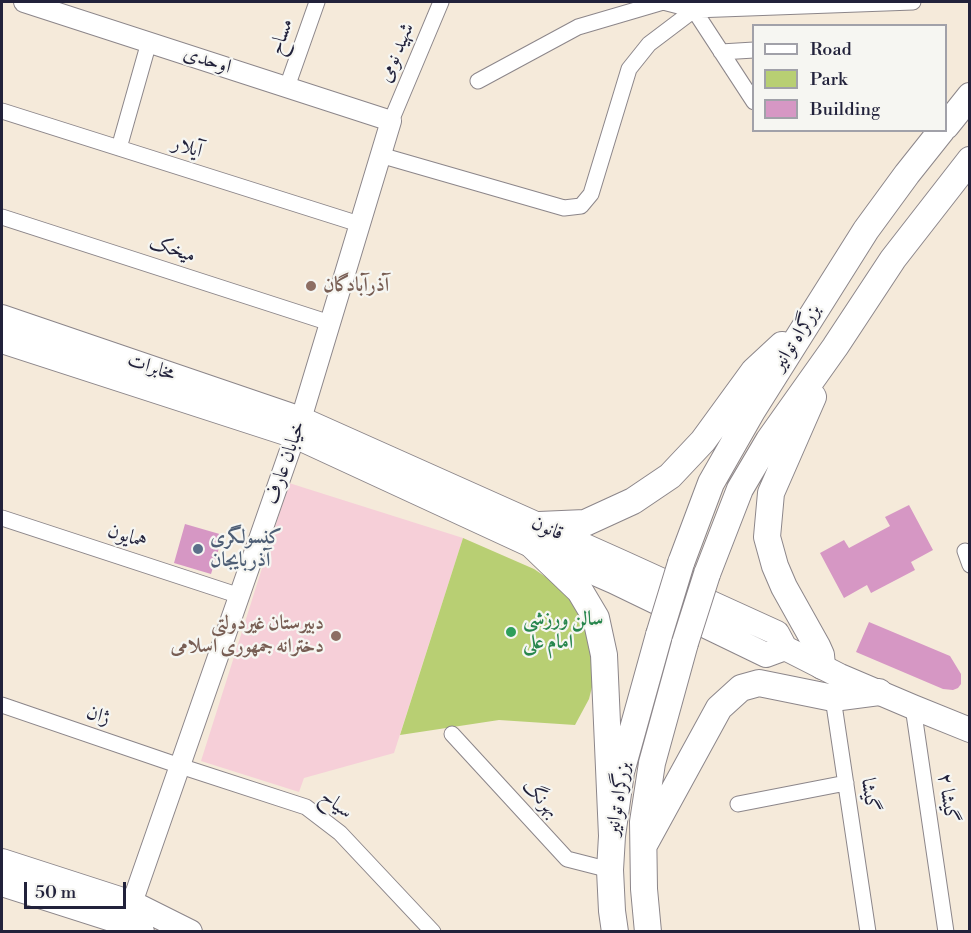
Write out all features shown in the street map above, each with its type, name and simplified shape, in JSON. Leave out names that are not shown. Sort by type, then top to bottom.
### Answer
[{"type":"highway","points":[[947,124],[969,96]]},
{"type":"highway","name":"بزرگراه توانیر","points":[[615,932],[610,870],[612,836],[621,772],[681,563],[711,483],[808,319],[866,230],[940,132]]},
{"type":"highway","name":"بزرگراه توانیر","points":[[648,932],[644,889],[643,822],[652,763],[685,643],[707,574],[740,489],[769,440],[835,347],[893,259],[969,160]]},
{"type":"highway","points":[[612,836],[604,655],[596,618],[580,591],[536,536],[585,523],[633,501],[670,476],[703,441],[754,371],[808,319]]},
{"type":"highway","points":[[822,666],[817,646],[775,566],[767,537],[771,493],[835,347]]},
{"type":"highway","points":[[644,845],[719,708],[741,688],[759,683],[833,698],[879,692]]},
{"type":"highway","points":[[600,932],[598,915],[610,870]]},
{"type":"highway","points":[[644,889],[662,932]]},
{"type":"main road","name":"مخابرات","points":[[2,317],[298,428]]},
{"type":"main road","name":"مخابرات","points":[[2,341],[298,428]]},
{"type":"main road","name":"قانون","points":[[298,428],[536,536],[613,581],[766,654],[785,648],[840,676],[969,730]]},
{"type":"main road","points":[[2,861],[132,903],[189,932]]},
{"type":"main road","points":[[2,884],[124,923],[142,932]]},
{"type":"street","name":"مساح","points":[[287,87],[317,2]]},
{"type":"street","name":"شهید نومی","points":[[391,121],[441,2]]},
{"type":"street","points":[[478,81],[578,27],[663,2],[693,10],[913,2]]},
{"type":"street","name":"اوحدی","points":[[33,3],[391,121]]},
{"type":"street","points":[[693,10],[752,100]]},
{"type":"street","points":[[380,155],[564,208],[580,206],[591,194],[629,69],[649,44],[693,10]]},
{"type":"street","points":[[119,148],[149,42]]},
{"type":"street","points":[[721,52],[752,50]]},
{"type":"street","name":"آیلار","points":[[2,111],[359,225]]},
{"type":"street","name":"خیابان عارف","points":[[132,903],[298,428],[391,121]]},
{"type":"street","name":"میخک","points":[[2,217],[330,323]]},
{"type":"street","name":"همایون","points":[[2,518],[240,596]]},
{"type":"street","name":"گیشا","points":[[822,666],[833,698],[868,932]]},
{"type":"street","name":"ژان","points":[[2,705],[180,766]]},
{"type":"street","name":"گیشا ۲","points":[[913,707],[946,932]]},
{"type":"street","name":"بهرنگ","points":[[452,734],[567,859],[610,870]]},
{"type":"street","name":"سیاح","points":[[180,766],[306,807],[340,833],[433,932]]},
{"type":"street","points":[[738,804],[846,783]]},
{"type":"shaded area","name":"دبیرستان غیردولتی دخترانه جمهوری اسلامی","points":[[289,483],[463,538],[394,753],[304,778],[299,792],[201,761]]},
{"type":"green space","name":"سالن ورزشی امام علی","points":[[463,538],[534,569],[565,590],[586,618],[594,679],[589,699],[575,725],[499,720],[400,735]]},
{"type":"building","points":[[909,505],[933,550],[911,562],[915,570],[871,593],[867,585],[844,598],[820,553],[844,540],[849,548],[890,526],[885,517]]},
{"type":"building","name":"کنسولگری آذربایجان","points":[[185,524],[223,535],[211,574],[174,563]]},
{"type":"building","points":[[869,622],[950,656],[961,674],[961,684],[953,690],[943,689],[856,652]]},
{"type":"place","name":"آذرآبادگان","points":[[311,286]]},
{"type":"place","name":"کنسولگری آذربایجان","points":[[198,549]]},
{"type":"place","name":"سالن ورزشی امام علی","points":[[511,632]]},
{"type":"place","name":"دبیرستان غیردولتی دخترانه جمهوری اسلامی","points":[[336,636]]}]
